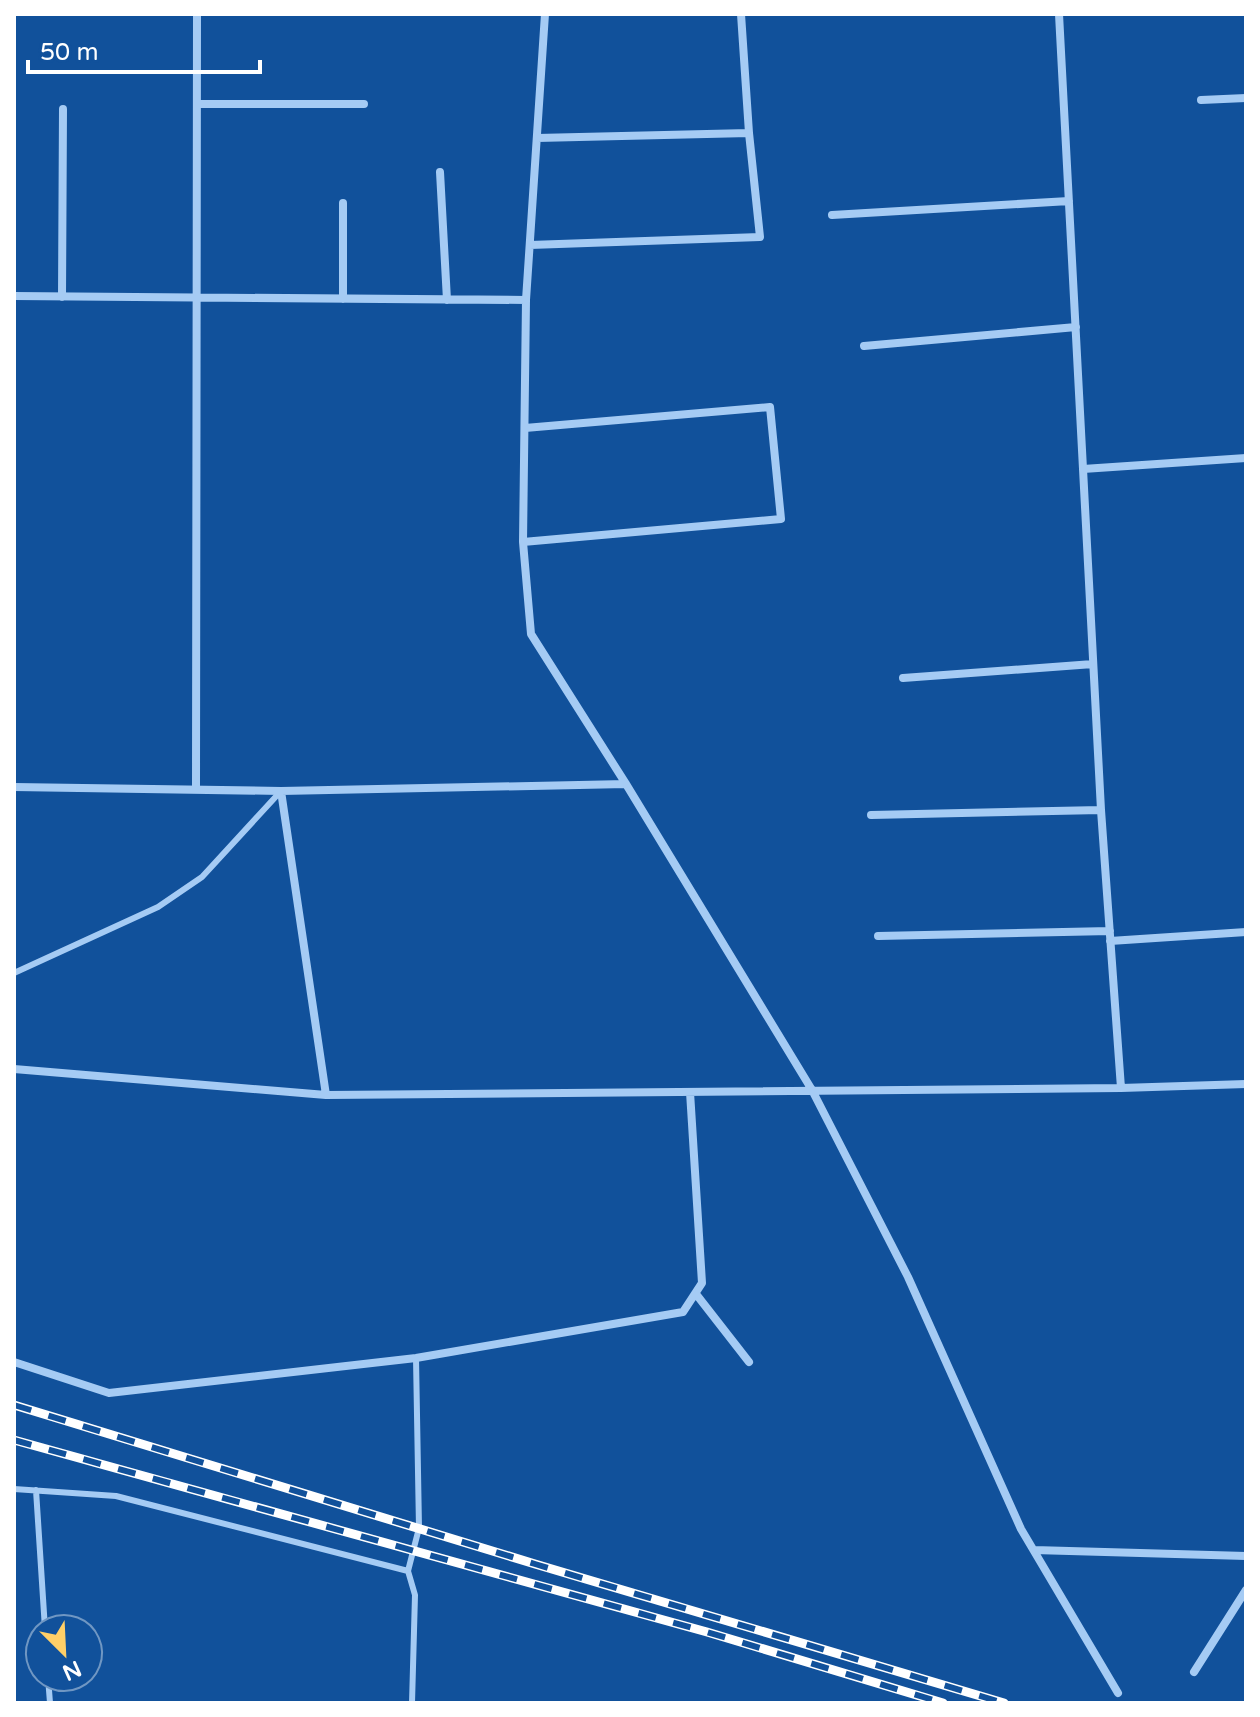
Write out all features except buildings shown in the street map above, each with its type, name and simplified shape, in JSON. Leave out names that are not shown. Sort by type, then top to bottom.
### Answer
[{"type":"street","points":[[196,790],[197,14]]},
{"type":"street","points":[[545,14],[526,300],[523,542],[531,634],[812,1090],[908,1277],[1021,1529],[1118,1693]]},
{"type":"street","points":[[530,245],[760,237],[741,14]]},
{"type":"street","points":[[1059,14],[1101,810],[1121,1088]]},
{"type":"street","points":[[1201,100],[1246,98]]},
{"type":"street","points":[[197,104],[364,104]]},
{"type":"street","points":[[62,297],[63,109]]},
{"type":"street","points":[[537,138],[749,133]]},
{"type":"street","points":[[440,172],[447,300]]},
{"type":"street","points":[[832,215],[1069,201]]},
{"type":"street","points":[[343,203],[343,299]]},
{"type":"street","points":[[14,296],[526,300]]},
{"type":"street","points":[[864,346],[1076,327]]},
{"type":"street","points":[[523,542],[781,519],[770,407],[525,428]]},
{"type":"street","points":[[1083,469],[1246,458]]},
{"type":"street","points":[[903,678],[1093,664]]},
{"type":"street","points":[[14,787],[281,791],[626,784]]},
{"type":"street","points":[[281,791],[326,1095]]},
{"type":"street","points":[[871,815],[1101,810]]},
{"type":"street","points":[[878,936],[1110,936],[1246,932]]},
{"type":"street","points":[[14,1069],[326,1095],[1121,1088],[1246,1084]]},
{"type":"street","points":[[14,1362],[109,1393],[416,1358],[683,1312],[702,1283],[690,1092]]},
{"type":"street","points":[[696,1294],[749,1362]]},
{"type":"street","points":[[1034,1550],[1246,1556]]},
{"type":"street","points":[[1194,1672],[1246,1590]]},
{"type":"lane","points":[[14,973],[158,907],[202,877],[281,791]]},
{"type":"lane","points":[[412,1703],[415,1595],[408,1571],[419,1528],[416,1358]]},
{"type":"lane","points":[[14,1489],[116,1496],[408,1571]]},
{"type":"lane","points":[[36,1490],[44,1613]]},
{"type":"railway","points":[[14,1405],[1004,1703]]},
{"type":"railway","points":[[14,1440],[707,1632],[943,1703]]}]
